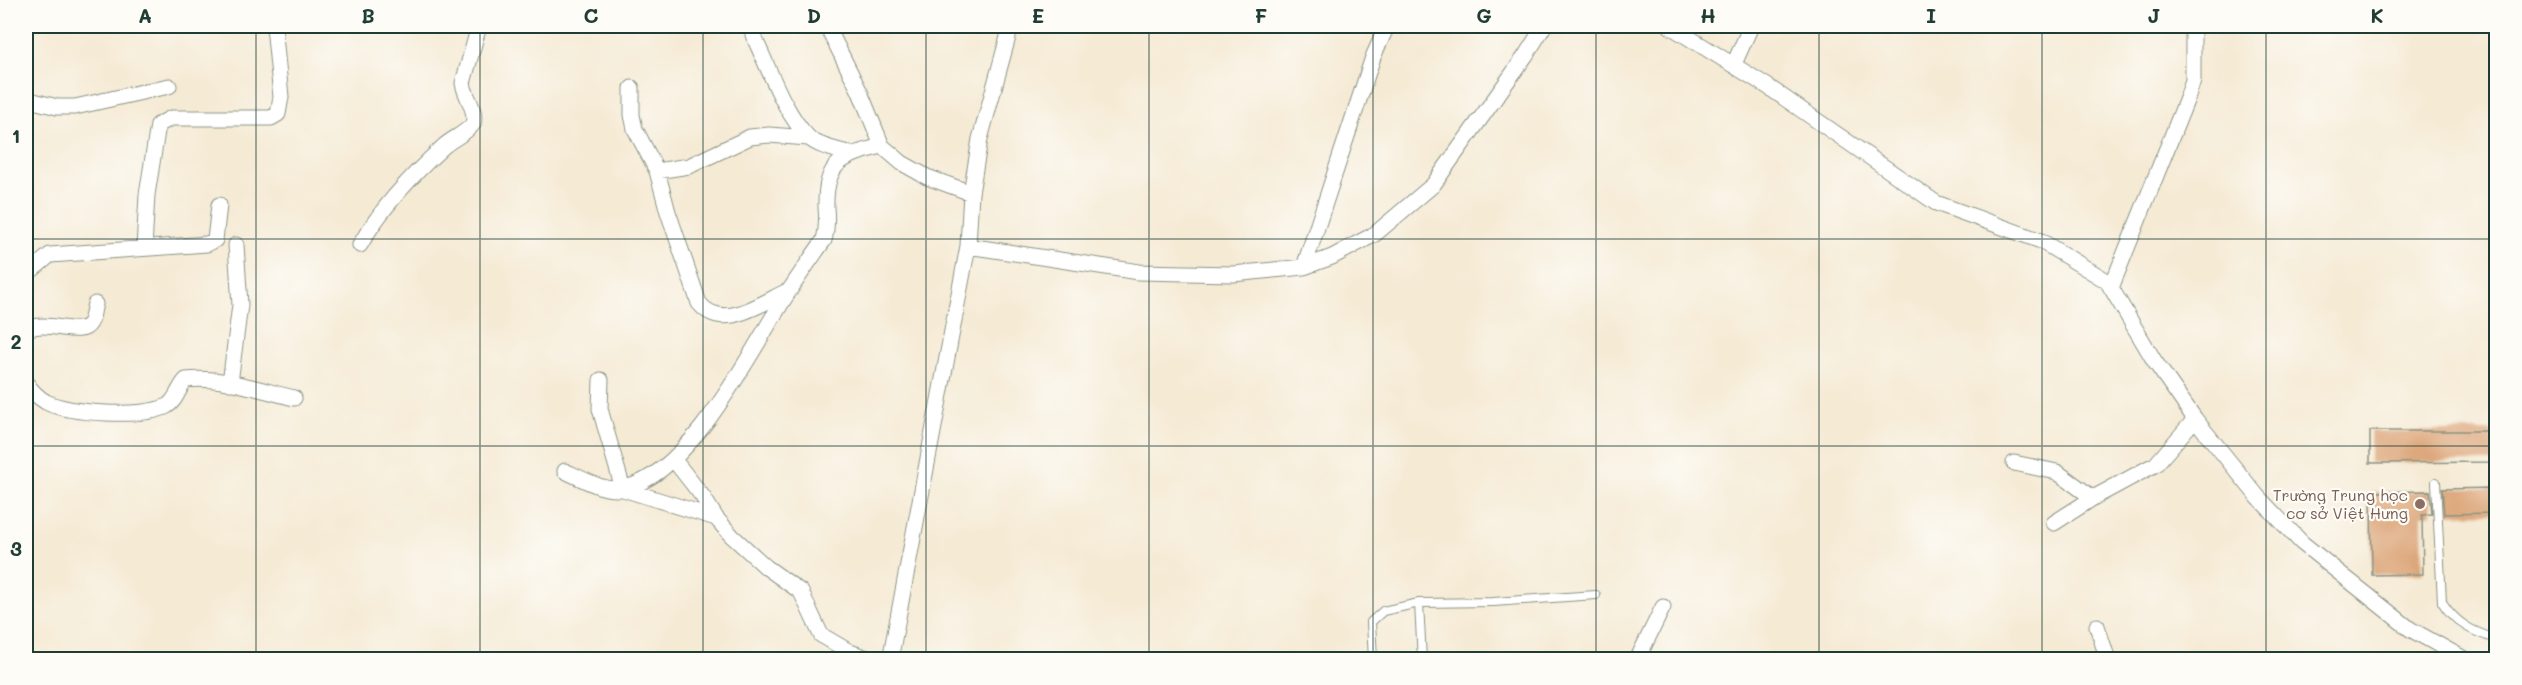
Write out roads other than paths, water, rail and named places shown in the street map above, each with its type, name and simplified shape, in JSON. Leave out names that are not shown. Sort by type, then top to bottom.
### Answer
[{"type":"street","points":[[144,248],[147,195],[158,125],[171,118],[271,118],[278,114],[280,97],[274,26]]},
{"type":"street","points":[[360,245],[370,227],[404,185],[445,145],[473,124],[473,110],[464,92],[463,83],[479,26]]},
{"type":"street","points":[[827,26],[861,92],[882,146],[902,163],[927,177],[971,193]]},
{"type":"street","points":[[890,660],[968,246],[971,193],[980,139],[1011,26]]},
{"type":"street","points":[[1304,267],[1373,57],[1387,26]]},
{"type":"street","points":[[968,246],[1139,272],[1233,273],[1304,267],[1332,257],[1376,234],[1433,185],[1526,55],[1544,26]]},
{"type":"street","points":[[1670,26],[1734,64],[1936,203],[2041,241],[2106,281],[2155,362],[2195,419],[2258,497],[2302,543],[2410,629],[2466,660]]},
{"type":"street","points":[[1734,64],[1751,26]]},
{"type":"street","points":[[2111,288],[2188,96],[2193,80],[2193,26]]},
{"type":"street","points":[[753,35],[792,114],[808,138]]},
{"type":"street","points":[[26,99],[57,107],[75,108],[169,86]]},
{"type":"street","points":[[632,88],[632,115],[635,129],[657,171],[668,212],[699,303],[706,312],[726,318],[790,290]]},
{"type":"street","points":[[657,171],[689,166],[750,137],[769,135],[808,138],[851,154]]},
{"type":"street","points":[[623,489],[646,481],[674,460],[739,374],[790,290],[824,240],[827,224],[826,188],[829,175],[837,163],[851,154],[882,146]]},
{"type":"street","points":[[26,275],[50,255],[212,242],[216,235],[219,205]]},
{"type":"street","points":[[230,383],[240,305],[236,245]]},
{"type":"street","points":[[26,330],[45,324],[70,330],[84,329],[90,324],[95,304]]},
{"type":"street","points":[[26,383],[46,402],[75,411],[128,412],[161,408],[170,404],[186,380],[230,383],[294,398]]},
{"type":"street","points":[[601,380],[600,409],[623,489]]},
{"type":"street","points":[[2054,523],[2093,498],[2156,464],[2195,419]]},
{"type":"street","points":[[674,460],[716,518],[766,567],[801,592],[821,636],[850,652],[873,660]]},
{"type":"street","points":[[2014,463],[2057,472],[2093,498]]},
{"type":"street","points":[[565,471],[596,485],[623,489],[716,518]]},
{"type":"street","points":[[1637,660],[1664,607]]},
{"type":"street","points":[[2097,626],[2108,660]]},
{"type":"lane","points":[[2436,482],[2442,602],[2449,614],[2472,632],[2496,639]]},
{"type":"lane","points":[[1373,660],[1371,622],[1383,611],[1419,603],[1493,602],[1596,595]]},
{"type":"lane","points":[[1419,603],[1422,660]]},
{"type":"place","name":"Trường Trung học cơ sở Việt Hưng","points":[[2420,504]]}]
